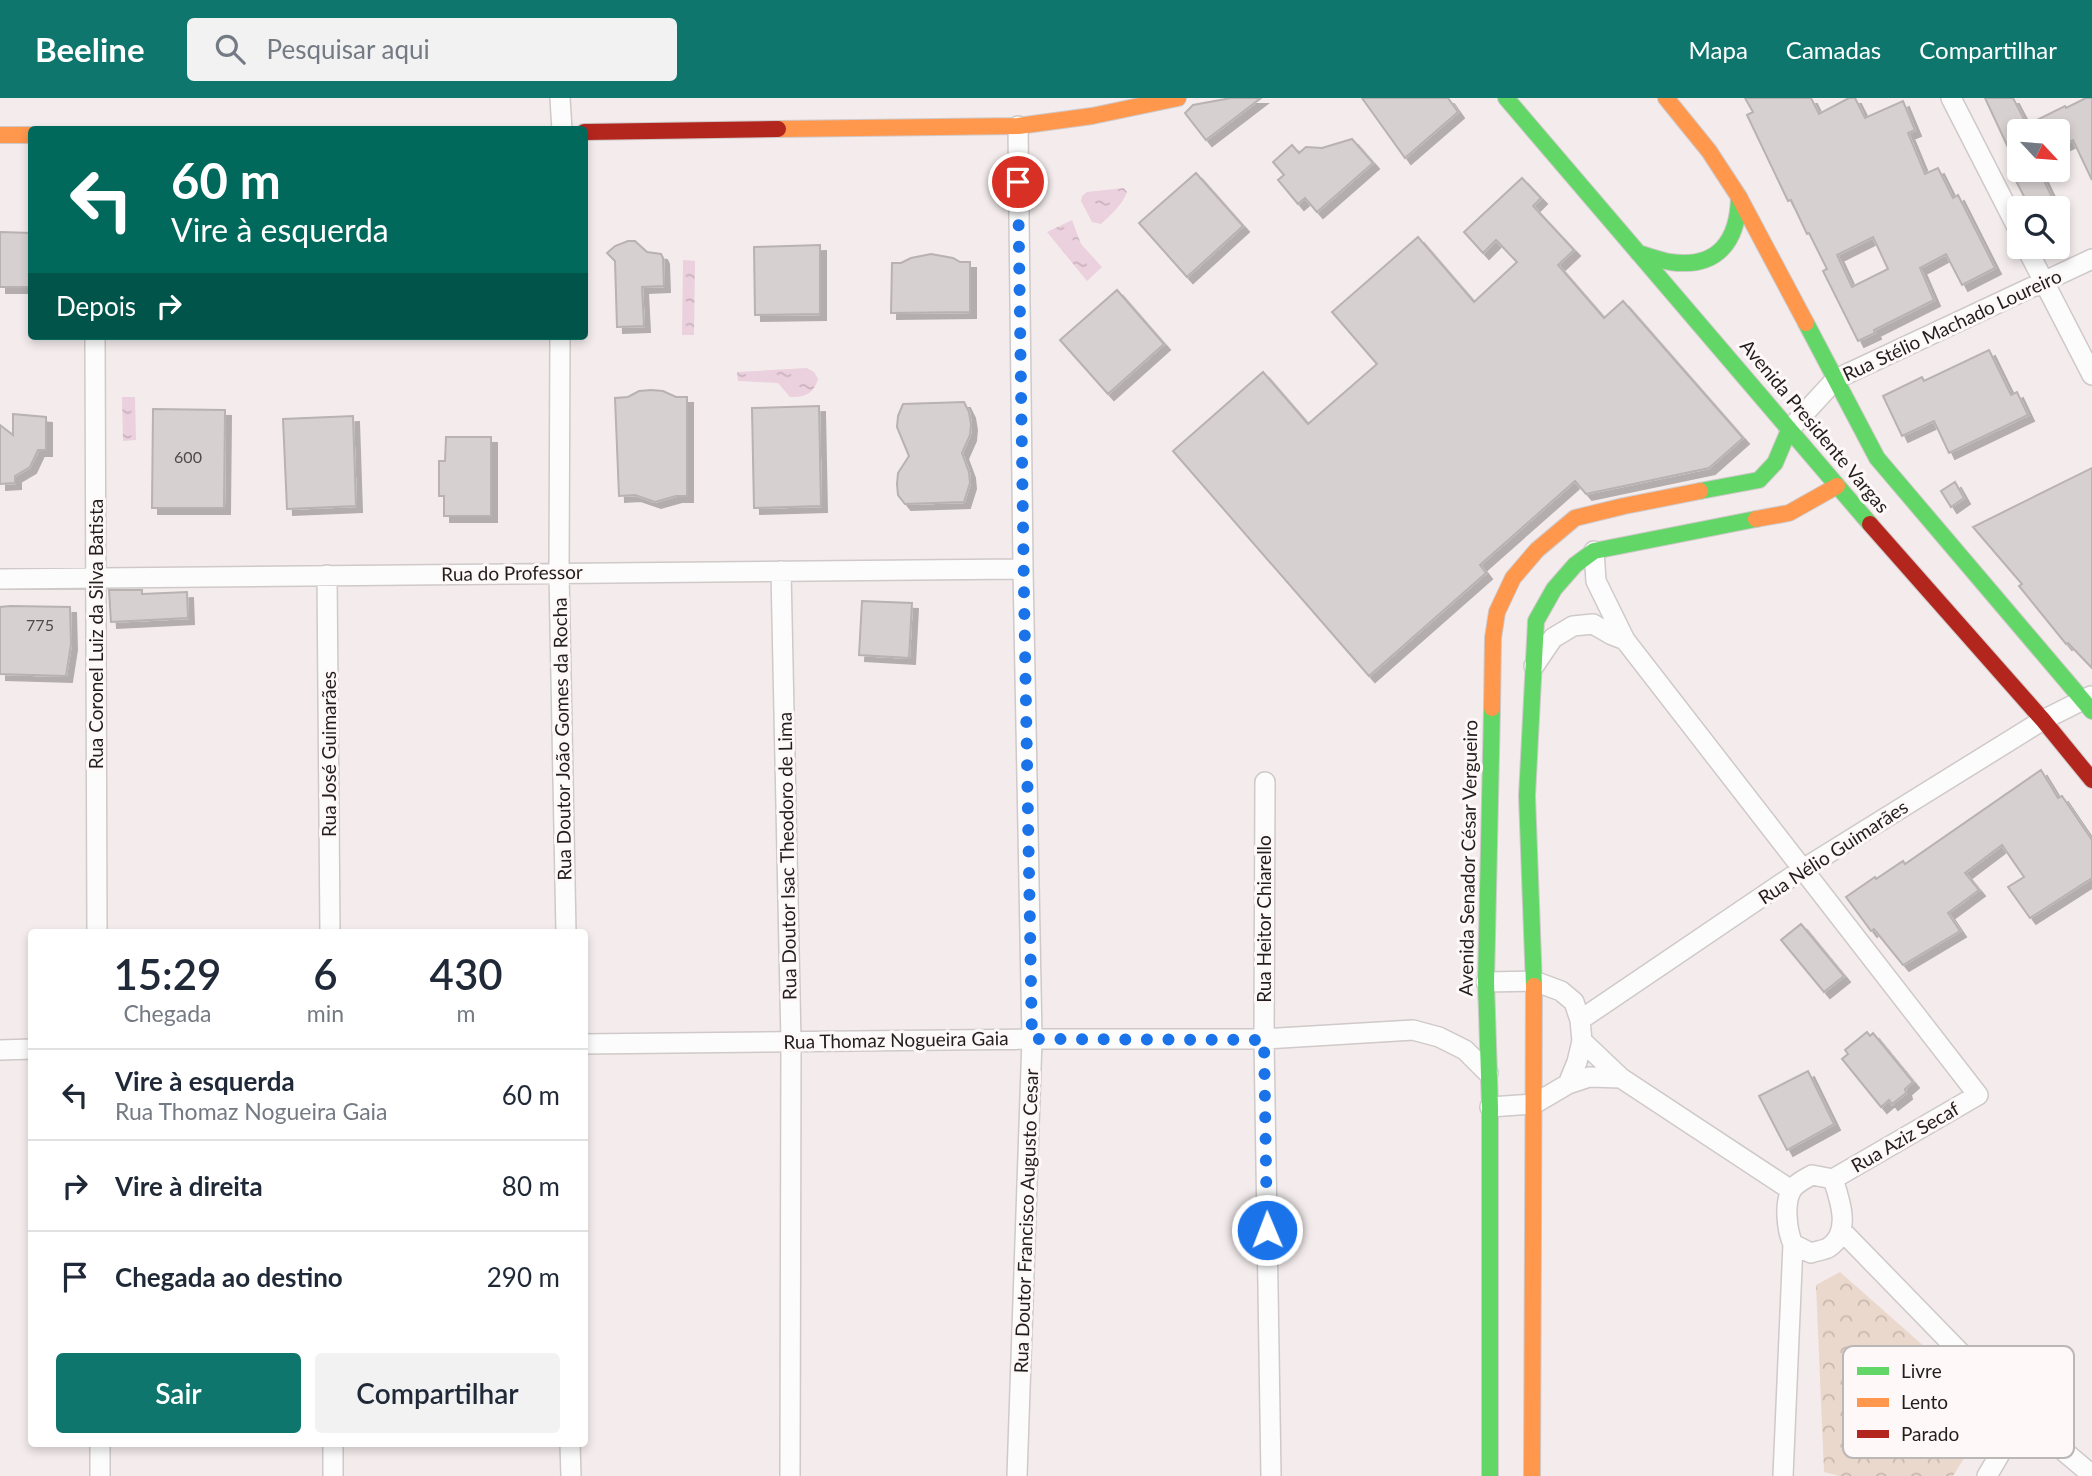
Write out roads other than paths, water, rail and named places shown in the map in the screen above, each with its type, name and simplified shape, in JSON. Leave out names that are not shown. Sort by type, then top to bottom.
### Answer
[{"type":"main road","points":[[588,132],[1018,126],[1092,116],[1178,98]]},
{"type":"main road","name":"Avenida Presidente Vargas","points":[[1507,98],[1837,486],[2043,720],[2092,780]]},
{"type":"main road","name":"Avenida Presidente Vargas","points":[[1666,98],[1709,151],[1739,197],[1877,458],[1972,572],[2089,702]]},
{"type":"main road","points":[[1698,111],[1709,151]]},
{"type":"main road","points":[[0,135],[28,135]]},
{"type":"main road","points":[[1638,253],[1679,263],[1703,261],[1717,255],[1737,229],[1739,197]]},
{"type":"main road","name":"Avenida Senador César Vergueiro","points":[[1490,1476],[1490,1107],[1486,982],[1508,796],[1533,667],[1536,621],[1554,589],[1575,565],[1627,525],[1759,480],[1775,463],[1789,430]]},
{"type":"main road","name":"Avenida Senador César Vergueiro","points":[[1532,1476],[1534,981],[1508,796],[1493,638],[1497,612],[1513,578],[1537,550],[1575,518],[1627,525],[1789,513],[1837,486]]},
{"type":"street","points":[[560,98],[562,126]]},
{"type":"street","points":[[1951,98],[2007,208]]},
{"type":"street","name":"Rua Doutor Francisco Augusto Cesar","points":[[1017,1476],[1032,1039],[1018,126]]},
{"type":"street","points":[[2032,259],[2092,375]]},
{"type":"street","name":"Rua Stélio Machado Loureiro","points":[[1789,430],[1836,379],[2092,259]]},
{"type":"street","name":"Rua Coronel Luiz da Silva Batista","points":[[95,340],[97,929]]},
{"type":"street","name":"Rua Doutor João Gomes da Rocha","points":[[560,340],[559,573],[566,929]]},
{"type":"street","points":[[1594,551],[1596,580],[1625,640],[1803,869]]},
{"type":"street","name":"Rua do Professor","points":[[0,579],[1023,569]]},
{"type":"street","name":"Rua Doutor Isac Theodoro de Lima","points":[[781,571],[790,1042],[790,1476]]},
{"type":"street","name":"Rua José Guimarães","points":[[327,575],[330,929]]},
{"type":"street","points":[[1533,667],[1553,638],[1573,626],[1593,624],[1625,640]]},
{"type":"street","name":"Rua Nélio Guimarães","points":[[1580,1020],[1803,869],[2043,720],[2089,702]]},
{"type":"street","name":"Rua Heitor Chiarello","points":[[1265,782],[1264,1040],[1271,1476]]},
{"type":"street","name":"Rua Aziz Secaf","points":[[1803,869],[1978,1095],[1833,1179]]},
{"type":"street","points":[[1486,982],[1534,981],[1561,991],[1574,1002],[1580,1020],[1582,1041],[1568,1084]]},
{"type":"street","name":"Rua Thomaz Nogueira Gaia","points":[[588,1044],[1032,1039],[1264,1040],[1413,1030],[1439,1037],[1465,1050],[1488,1073]]},
{"type":"street","points":[[1582,1041],[1621,1078],[1791,1190]]},
{"type":"street","points":[[0,1050],[28,1049]]},
{"type":"street","points":[[1490,1107],[1534,1104],[1568,1084],[1589,1077],[1621,1078]]},
{"type":"street","points":[[1783,1476],[1793,1244],[1787,1232],[1791,1190],[1812,1175],[1833,1179],[1841,1203],[1842,1231],[1829,1247],[1811,1253],[1793,1244]]},
{"type":"street","points":[[1842,1231],[1954,1346]]},
{"type":"street","points":[[100,1447],[100,1476]]},
{"type":"street","points":[[333,1447],[333,1476]]},
{"type":"street","points":[[570,1447],[570,1476]]},
{"type":"street","points":[[1987,1476],[1998,1458]]},
{"type":"street","points":[[2072,1458],[2092,1475]]},
{"type":"water","points":[[1124,188],[1127,192],[1112,214],[1101,224],[1092,222],[1081,201],[1082,196],[1087,192]]},
{"type":"water","points":[[1072,220],[1081,244],[1102,267],[1087,281],[1047,232]]},
{"type":"water","points":[[683,260],[695,261],[694,335],[682,335]]},
{"type":"water","points":[[807,368],[814,372],[818,379],[808,394],[800,397],[790,397],[778,383],[738,381],[737,372]]},
{"type":"water","points":[[122,397],[135,397],[136,440],[123,441]]}]
